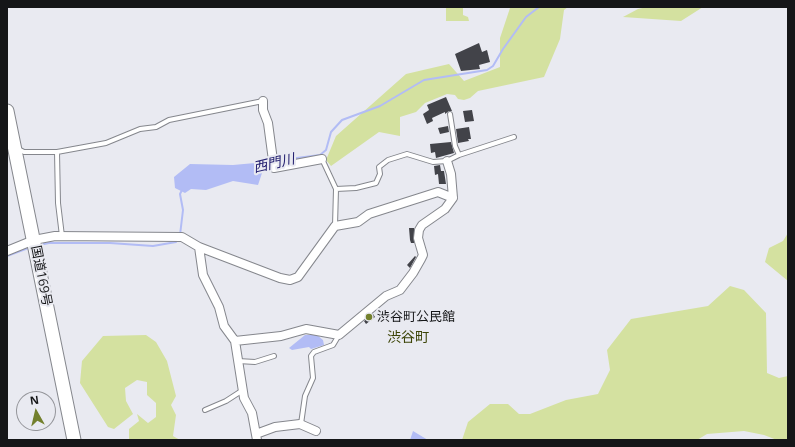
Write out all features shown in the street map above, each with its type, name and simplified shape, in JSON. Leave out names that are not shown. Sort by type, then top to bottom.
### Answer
[{"type":"highway","name":"国道169号","points":[[7,111],[74,440]]},
{"type":"street","points":[[264,101],[263,110],[268,123],[274,168],[322,159]]},
{"type":"street","points":[[235,341],[281,336],[306,329],[338,335],[386,296],[400,290],[418,265],[423,254],[418,238],[419,230],[422,225],[444,209],[453,198],[451,174],[447,161]]},
{"type":"street","points":[[7,251],[35,246],[62,236],[179,237],[200,247],[280,278],[290,280],[298,277],[335,226],[358,222],[369,214],[438,192],[453,198]]},
{"type":"street","points":[[200,247],[203,275],[219,307],[224,326],[235,341],[244,398],[252,413],[257,437],[275,428],[300,424],[316,431]]},
{"type":"lane","points":[[15,147],[24,152],[57,152],[106,143],[140,129],[156,127],[169,120],[264,101]]},
{"type":"lane","points":[[450,114],[455,146],[459,155]]},
{"type":"lane","points":[[336,190],[356,188],[376,183],[380,174],[379,167],[388,160],[407,154],[433,162],[447,161],[459,155],[514,138]]},
{"type":"lane","points":[[57,152],[58,203],[62,236]]},
{"type":"lane","points":[[322,159],[336,190],[335,226]]},
{"type":"lane","points":[[300,424],[305,396],[313,378],[311,356],[314,352],[333,345],[338,335]]},
{"type":"lane","points":[[238,361],[255,362],[274,356]]},
{"type":"lane","points":[[205,410],[226,401],[243,390]]},
{"type":"green space","points":[[446,7],[463,7],[463,15],[468,17],[469,21],[446,21]]},
{"type":"green space","points":[[568,7],[564,10],[560,39],[544,77],[478,91],[470,98],[464,100],[458,99],[455,95],[447,94],[425,103],[416,112],[400,117],[400,136],[379,132],[331,166],[326,160],[336,136],[406,74],[449,64],[464,81],[500,67],[500,38],[510,8]]},
{"type":"green space","points":[[647,7],[703,7],[681,21],[623,17],[638,9]]},
{"type":"green space","points":[[788,233],[788,281],[765,262],[769,248],[783,241]]},
{"type":"green space","points":[[730,286],[744,290],[766,313],[767,373],[779,378],[788,376],[788,440],[777,440],[764,435],[744,431],[707,434],[697,440],[462,440],[468,422],[490,404],[508,404],[519,414],[530,414],[566,400],[598,394],[610,370],[607,350],[631,319],[708,306]]},
{"type":"green space","points":[[146,335],[156,342],[167,361],[176,396],[171,405],[176,415],[173,436],[180,440],[129,440],[129,429],[139,421],[137,414],[148,423],[156,417],[156,403],[147,395],[147,382],[137,380],[125,388],[126,401],[133,414],[114,429],[108,427],[80,383],[82,361],[103,336]]},
{"type":"water","points":[[255,163],[260,168],[262,173],[258,185],[233,181],[206,190],[191,189],[185,193],[175,188],[174,177],[190,164],[233,165]]},
{"type":"water","points":[[305,335],[317,335],[323,340],[324,345],[311,349],[309,347],[292,350],[289,348]]},
{"type":"water","points":[[413,431],[428,440],[410,440]]},
{"type":"building","points":[[479,43],[482,52],[487,50],[490,62],[479,65],[480,69],[461,71],[455,54]]},
{"type":"building","points":[[446,97],[452,111],[445,114],[445,112],[432,118],[433,121],[427,124],[423,114],[429,110],[427,105]]},
{"type":"building","points":[[472,110],[474,121],[465,122],[463,111]]},
{"type":"building","points":[[448,126],[449,132],[440,134],[438,128]]},
{"type":"building","points":[[469,127],[471,139],[468,139],[469,141],[458,143],[456,129]]},
{"type":"building","points":[[451,142],[454,153],[436,158],[435,152],[431,153],[430,144]]},
{"type":"building","points":[[440,165],[441,171],[444,171],[446,184],[439,184],[438,174],[435,175],[434,166]]},
{"type":"building","points":[[409,228],[414,228],[414,243],[411,243],[410,240]]},
{"type":"building","points":[[415,256],[416,257],[410,268],[407,265]]},
{"type":"building","points":[[373,314],[375,317],[366,324],[364,321]]},
{"type":"waterway","name":"西門川","points":[[274,161],[320,155],[326,150],[331,132],[342,120],[380,106],[424,80],[487,70],[493,66],[503,49],[526,17],[539,7]]},
{"type":"waterway","name":"西門川","points":[[257,166],[270,162]]},
{"type":"waterway","name":"西門川","points":[[180,235],[183,210],[180,194],[182,190]]},
{"type":"waterway","name":"西門川","points":[[39,245],[49,243],[110,243],[153,246],[176,242],[177,240]]},
{"type":"waterway","name":"西門川","points":[[7,256],[31,247]]},
{"type":"place","name":"渋谷町公民館","points":[[369,317]]},
{"type":"district","name":"渋谷町","points":[[408,338]]}]
